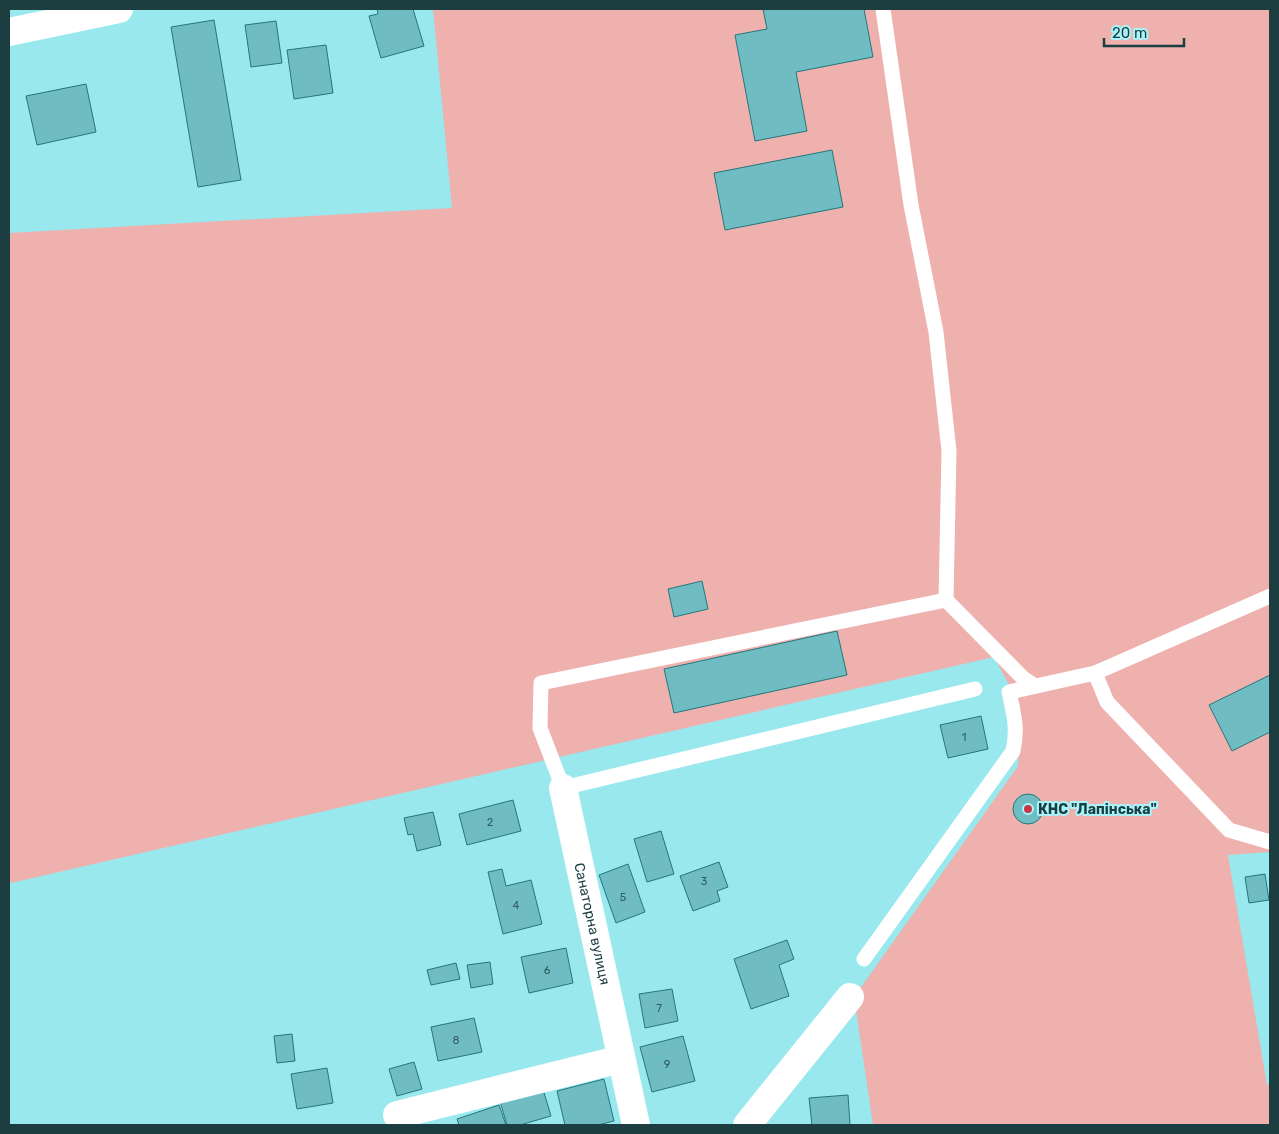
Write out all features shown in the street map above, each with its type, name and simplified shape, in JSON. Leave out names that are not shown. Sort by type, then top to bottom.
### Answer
[{"type":"street","points":[[9,32],[119,9]]},
{"type":"street","name":"Санаторна вулиця","points":[[563,788],[636,1125]]},
{"type":"street","points":[[747,1125],[850,997]]},
{"type":"street","points":[[397,1115],[621,1059]]},
{"type":"lane","points":[[883,9],[911,205],[936,332],[949,451],[946,600],[1022,678],[1035,686]]},
{"type":"lane","points":[[864,959],[1013,751],[1017,735],[1009,692],[1095,673],[1270,596]]},
{"type":"lane","points":[[946,600],[541,684],[540,728],[563,788],[975,689]]},
{"type":"lane","points":[[1095,673],[1107,702],[1229,830],[1270,842]]},
{"type":"shaded area","points":[[433,9],[1270,9],[1270,852],[1228,855],[1267,1085],[1270,1085],[1270,1125],[873,1125],[854,997],[1018,766],[1020,705],[994,657],[11,883],[9,879],[9,233],[452,208]]},
{"type":"building","points":[[377,9],[413,9],[424,46],[381,58],[369,16],[378,14]]},
{"type":"building","points":[[763,9],[864,9],[873,57],[796,72],[807,131],[755,141],[735,35],[767,29]]},
{"type":"building","points":[[214,20],[241,180],[198,187],[171,27]]},
{"type":"building","points":[[276,21],[282,63],[251,67],[245,25]]},
{"type":"building","points":[[326,45],[333,93],[294,99],[287,50]]},
{"type":"building","points":[[86,84],[96,132],[37,145],[26,96]]},
{"type":"building","points":[[832,150],[843,207],[725,230],[714,173]]},
{"type":"building","points":[[702,581],[708,609],[674,617],[668,589]]},
{"type":"building","points":[[837,631],[847,675],[674,713],[664,669]]},
{"type":"building","points":[[1270,675],[1270,732],[1232,751],[1209,705]]},
{"type":"building","points":[[981,716],[988,749],[948,758],[940,725]]},
{"type":"building","name":"КНС \"Лапінська\"","points":[[1028,794],[1039,798],[1043,809],[1039,820],[1028,824],[1017,820],[1013,809],[1017,798]]},
{"type":"building","points":[[513,800],[521,831],[467,845],[459,814]]},
{"type":"building","points":[[433,812],[441,845],[417,851],[413,834],[408,835],[404,818]]},
{"type":"building","points":[[661,831],[674,874],[647,882],[634,839]]},
{"type":"building","points":[[719,862],[728,887],[717,891],[720,901],[693,911],[680,876]]},
{"type":"building","points":[[628,864],[645,912],[616,923],[599,875]]},
{"type":"building","points":[[502,869],[506,886],[531,880],[542,924],[503,934],[488,872]]},
{"type":"building","points":[[1265,874],[1269,900],[1249,903],[1245,877]]},
{"type":"building","points":[[787,940],[794,959],[779,965],[789,996],[751,1009],[734,959]]},
{"type":"building","points":[[566,948],[573,983],[529,993],[521,957]]},
{"type":"building","points":[[490,962],[493,984],[471,988],[467,965]]},
{"type":"building","points":[[456,963],[460,979],[431,985],[427,970]]},
{"type":"building","points":[[672,989],[678,1021],[645,1028],[639,994]]},
{"type":"building","points":[[474,1018],[482,1052],[438,1061],[431,1027]]},
{"type":"building","points":[[292,1034],[295,1061],[277,1063],[274,1036]]},
{"type":"building","points":[[683,1036],[695,1081],[652,1092],[640,1047]]},
{"type":"building","points":[[414,1062],[422,1089],[397,1096],[389,1069]]},
{"type":"building","points":[[327,1068],[333,1103],[297,1109],[291,1074]]},
{"type":"building","points":[[604,1079],[614,1121],[598,1125],[565,1125],[557,1091]]},
{"type":"building","points":[[542,1086],[551,1116],[520,1125],[507,1125],[499,1098]]},
{"type":"building","points":[[848,1095],[850,1125],[812,1125],[809,1098]]},
{"type":"building","points":[[499,1105],[506,1125],[459,1125],[457,1119]]},
{"type":"place","name":"КНС \"Лапінська\"","points":[[1028,809]]}]
